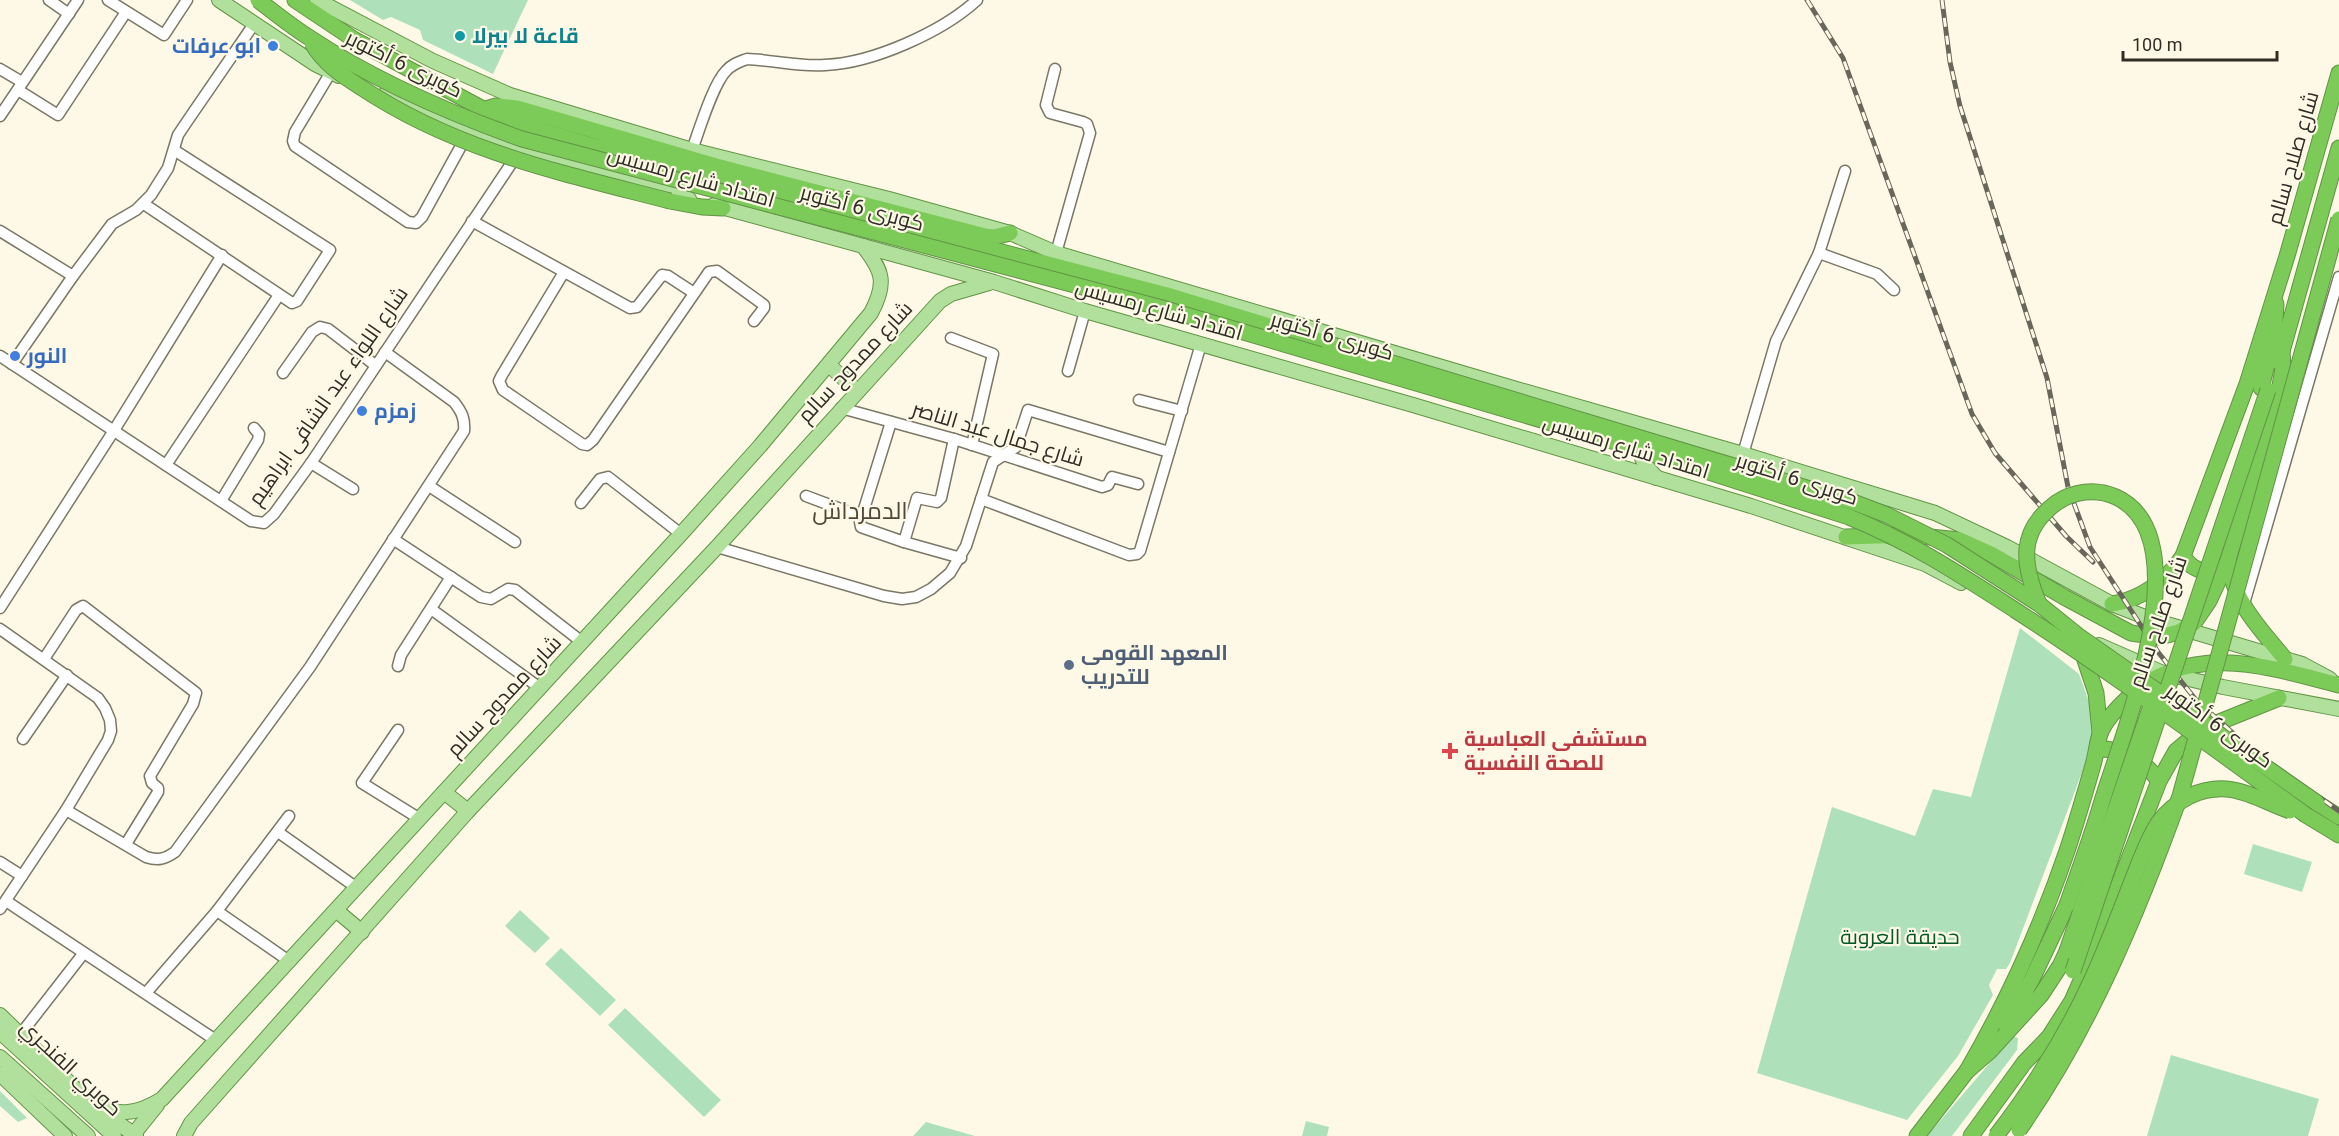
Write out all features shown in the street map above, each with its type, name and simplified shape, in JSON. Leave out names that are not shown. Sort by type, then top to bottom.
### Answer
[{"type":"highway","name":"كوبرى 6 أكتوبر","points":[[258,0],[309,38],[370,73],[490,128],[543,146],[1162,308],[1596,436],[1849,517],[1936,559],[2062,640],[2306,815],[2339,835]]},
{"type":"highway","name":"كوبرى 6 أكتوبر","points":[[295,0],[355,40],[483,109],[523,125],[586,144],[1167,295],[1853,502],[1887,515],[1947,545],[2039,604],[2080,637],[2339,817]]},
{"type":"highway","points":[[309,38],[329,64],[387,104],[425,125],[531,164],[670,201],[723,208]]},
{"type":"highway","name":"شارع صلاح سالم","points":[[1971,1136],[2024,1063],[2039,1049],[2047,1025],[2063,997],[2073,971],[2265,389],[2274,337],[2275,295],[2339,73]]},
{"type":"highway","points":[[483,109],[496,106],[517,108],[716,166],[932,220],[985,236],[994,237],[1010,233]]},
{"type":"highway","name":"شارع صلاح سالم","points":[[1917,1136],[1967,1071],[1990,1051],[2041,995],[2056,974],[2067,951],[2265,389],[2282,352],[2339,148]]},
{"type":"highway","points":[[2017,1133],[2057,1073],[2097,999],[2180,796],[2339,219]]},
{"type":"highway","points":[[2112,604],[2131,600],[2159,582],[2174,569],[2183,556],[2247,384],[2275,295]]},
{"type":"highway","points":[[1846,537],[1909,535],[1960,540],[1991,554],[2131,633],[2159,637],[2169,636],[2186,629],[2200,616],[2228,560],[2279,392],[2283,368],[2282,352]]},
{"type":"highway","points":[[1990,1051],[2032,979],[2067,904],[2150,642],[2154,617],[2156,570],[2153,546],[2145,525],[2131,508],[2111,495],[2085,492],[2058,501],[2041,515],[2029,536],[2025,561],[2039,604]]},
{"type":"highway","points":[[2183,556],[2189,565],[2208,572],[2228,560]]},
{"type":"highway","points":[[2228,560],[2230,578],[2243,608],[2285,659]]},
{"type":"highway","points":[[1967,1071],[2002,1006],[2041,919],[2074,829],[2097,749],[2100,732],[2097,693],[2075,634]]},
{"type":"highway","points":[[2100,732],[2120,704],[2147,682],[2163,673],[2200,663],[2228,663],[2277,669],[2339,684]]},
{"type":"highway","points":[[2039,1049],[2066,1010],[2082,979],[2159,781],[2176,751],[2192,735],[2218,721],[2279,698]]},
{"type":"highway","points":[[2097,749],[2125,752],[2150,768],[2159,781]]},
{"type":"highway","points":[[1996,1136],[2040,1072],[2076,1012],[2092,980],[2147,844],[2158,824],[2168,813],[2192,795],[2222,789],[2245,792],[2306,815]]},
{"type":"main road","name":"امتداد شارع رمسيس","points":[[219,0],[331,72],[469,132],[520,151],[994,282],[1085,311],[1657,478],[1924,564],[2018,611],[2163,673],[2339,709]]},
{"type":"main road","name":"امتداد شارع رمسيس","points":[[317,0],[477,82],[541,105],[692,150],[889,199],[1010,233],[1056,253],[1743,454],[1935,513],[2007,547],[2112,604],[2302,664],[2339,684]]},
{"type":"main road","name":"شارع ممدوح سالم","points":[[89,1102],[111,1112],[124,1113],[151,1106],[162,1099],[681,534],[760,446],[871,313],[880,292],[881,274],[877,264],[863,246]]},
{"type":"main road","name":"شارع ممدوح سالم","points":[[184,1136],[191,1123],[468,811],[717,547],[940,301],[951,294],[994,282]]},
{"type":"main road","points":[[829,365],[856,391]]},
{"type":"main road","points":[[1413,405],[1424,402],[1432,396],[1438,386],[1439,375],[1436,365]]},
{"type":"main road","points":[[1657,478],[1644,464],[1640,455],[1642,447],[1653,438],[1674,434]]},
{"type":"main road","points":[[444,792],[468,811]]},
{"type":"main road","points":[[337,911],[362,932]]},
{"type":"main road","points":[[0,1014],[89,1102],[134,1135],[162,1099]]},
{"type":"main road","name":"كوبري الفنجري","points":[[0,1032],[114,1136]]},
{"type":"main road","name":"كوبري الفنجري","points":[[0,1057],[88,1136]]},
{"type":"main road","points":[[0,1074],[65,1136]]},
{"type":"street","points":[[49,0],[69,14]]},
{"type":"street","points":[[0,116],[78,0]]},
{"type":"street","points":[[108,0],[164,35],[187,0]]},
{"type":"street","points":[[692,150],[718,83],[724,72],[734,64],[747,59],[827,65],[870,56],[890,50],[939,27],[977,0]]},
{"type":"street","points":[[0,69],[58,115],[126,12]]},
{"type":"street","points":[[12,364],[112,224],[144,204],[168,168],[178,135],[254,24]]},
{"type":"street","points":[[1055,69],[1047,109],[1050,113],[1083,122],[1090,128],[1056,253]]},
{"type":"street","points":[[331,72],[295,132],[293,141],[295,146],[408,222],[416,223],[422,217],[469,132]]},
{"type":"street","points":[[144,204],[290,303],[296,302],[330,250],[174,150]]},
{"type":"street","name":"شارع اللواء عبد الشافى ابراهيم","points":[[0,356],[251,521],[264,523],[274,514],[311,462],[520,151]]},
{"type":"street","points":[[1743,454],[1776,341],[1819,253],[1845,171]]},
{"type":"street","points":[[472,221],[633,308],[640,304],[662,275],[669,276],[694,293]]},
{"type":"street","points":[[0,231],[73,276]]},
{"type":"street","points":[[1819,253],[1877,274],[1894,290]]},
{"type":"street","points":[[0,608],[113,432],[222,255]]},
{"type":"street","points":[[564,272],[500,381],[503,390],[582,444],[587,445],[593,440],[709,272],[717,271],[764,305],[764,309],[754,321]]},
{"type":"street","points":[[2243,608],[2339,277]]},
{"type":"street","points":[[166,465],[279,295]]},
{"type":"street","points":[[1068,371],[1085,311]]},
{"type":"street","points":[[283,373],[312,332],[320,327],[328,329],[375,365]]},
{"type":"street","points":[[951,338],[993,354],[972,445]]},
{"type":"street","points":[[981,499],[1133,556],[1140,551],[1201,344]]},
{"type":"street","points":[[66,810],[153,859],[168,857],[175,852],[310,667],[464,431],[465,421],[461,410],[454,402],[385,352]]},
{"type":"street","points":[[1139,400],[1182,411]]},
{"type":"street","name":"شارع جمال عبد الناصر","points":[[841,408],[954,439],[1101,487],[1108,485],[1113,477],[1138,484]]},
{"type":"street","points":[[717,547],[884,596],[902,599],[916,597],[931,589],[950,573],[961,558],[993,462],[1016,447],[1026,412],[1030,410],[1169,452]]},
{"type":"street","points":[[891,422],[861,527],[961,558]]},
{"type":"street","points":[[221,501],[258,440],[259,434],[254,428]]},
{"type":"street","points":[[904,542],[916,498],[937,502],[942,498],[954,439]]},
{"type":"street","points":[[311,462],[353,489]]},
{"type":"street","points":[[581,503],[600,478],[608,477],[681,534]]},
{"type":"street","points":[[429,486],[515,542]]},
{"type":"street","points":[[806,496],[862,517]]},
{"type":"street","points":[[393,539],[486,599],[495,597],[508,589],[515,590],[582,642]]},
{"type":"street","points":[[398,666],[401,655],[451,577]]},
{"type":"street","points":[[44,659],[76,610],[83,606],[196,693],[193,704],[150,776],[158,792],[126,844]]},
{"type":"street","points":[[431,609],[540,688]]},
{"type":"street","points":[[0,629],[98,698],[105,708],[111,731],[98,760],[3,905],[146,993],[217,1041]]},
{"type":"street","points":[[23,739],[67,675]]},
{"type":"street","points":[[398,730],[362,783],[420,819]]},
{"type":"street","points":[[146,993],[217,911],[289,816]]},
{"type":"street","points":[[278,832],[357,888]]},
{"type":"street","points":[[0,862],[22,876]]},
{"type":"street","points":[[217,911],[289,961]]},
{"type":"street","points":[[20,1035],[83,954]]},
{"type":"green space","points":[[350,0],[528,0],[493,74],[423,40],[420,30],[391,17],[383,20]]},
{"type":"green space","name":"حديقة العروبة","points":[[2020,628],[2079,674],[2094,716],[2092,746],[2010,963],[2006,969],[1997,969],[1989,985],[1993,995],[1958,1056],[1907,1120],[1757,1073],[1832,807],[1915,836],[1933,789],[1971,797]]},
{"type":"green space","points":[[2253,844],[2312,862],[2302,892],[2244,874]]},
{"type":"green space","points":[[520,910],[550,938],[535,953],[505,926]]},
{"type":"green space","points":[[561,948],[616,1000],[600,1016],[545,964]]},
{"type":"green space","points":[[625,1008],[721,1100],[704,1117],[608,1025]]},
{"type":"green space","points":[[2013,1036],[2018,1038],[2017,1050],[1952,1136],[1927,1136]]},
{"type":"green space","points":[[2171,1055],[2319,1099],[2308,1136],[2147,1136]]},
{"type":"green space","points":[[0,1091],[27,1118],[18,1122],[0,1106]]},
{"type":"green space","points":[[1306,1121],[1329,1127],[1327,1136],[1302,1136]]},
{"type":"green space","points":[[926,1122],[975,1136],[913,1136]]},
{"type":"railway","points":[[1807,0],[1843,58],[1972,414],[1995,453],[2066,536],[2093,562]]},
{"type":"railway","points":[[1942,0],[1950,62],[1960,106],[2047,378],[2068,487],[2090,547],[2158,652],[2196,700],[2253,751],[2339,811]]},
{"type":"place","name":"قاعة لا بيرلا","points":[[460,36]]},
{"type":"place","name":"ابو عرفات","points":[[273,46]]},
{"type":"place","name":"النور","points":[[15,356]]},
{"type":"place","name":"زمزم","points":[[362,411]]},
{"type":"place","name":"المعهد القومى للتدريب","points":[[1069,665]]},
{"type":"place","name":"مستشفى العباسية للصحة النفسية","points":[[1450,751]]},
{"type":"district","name":"الدمرداش","points":[[860,511]]}]
